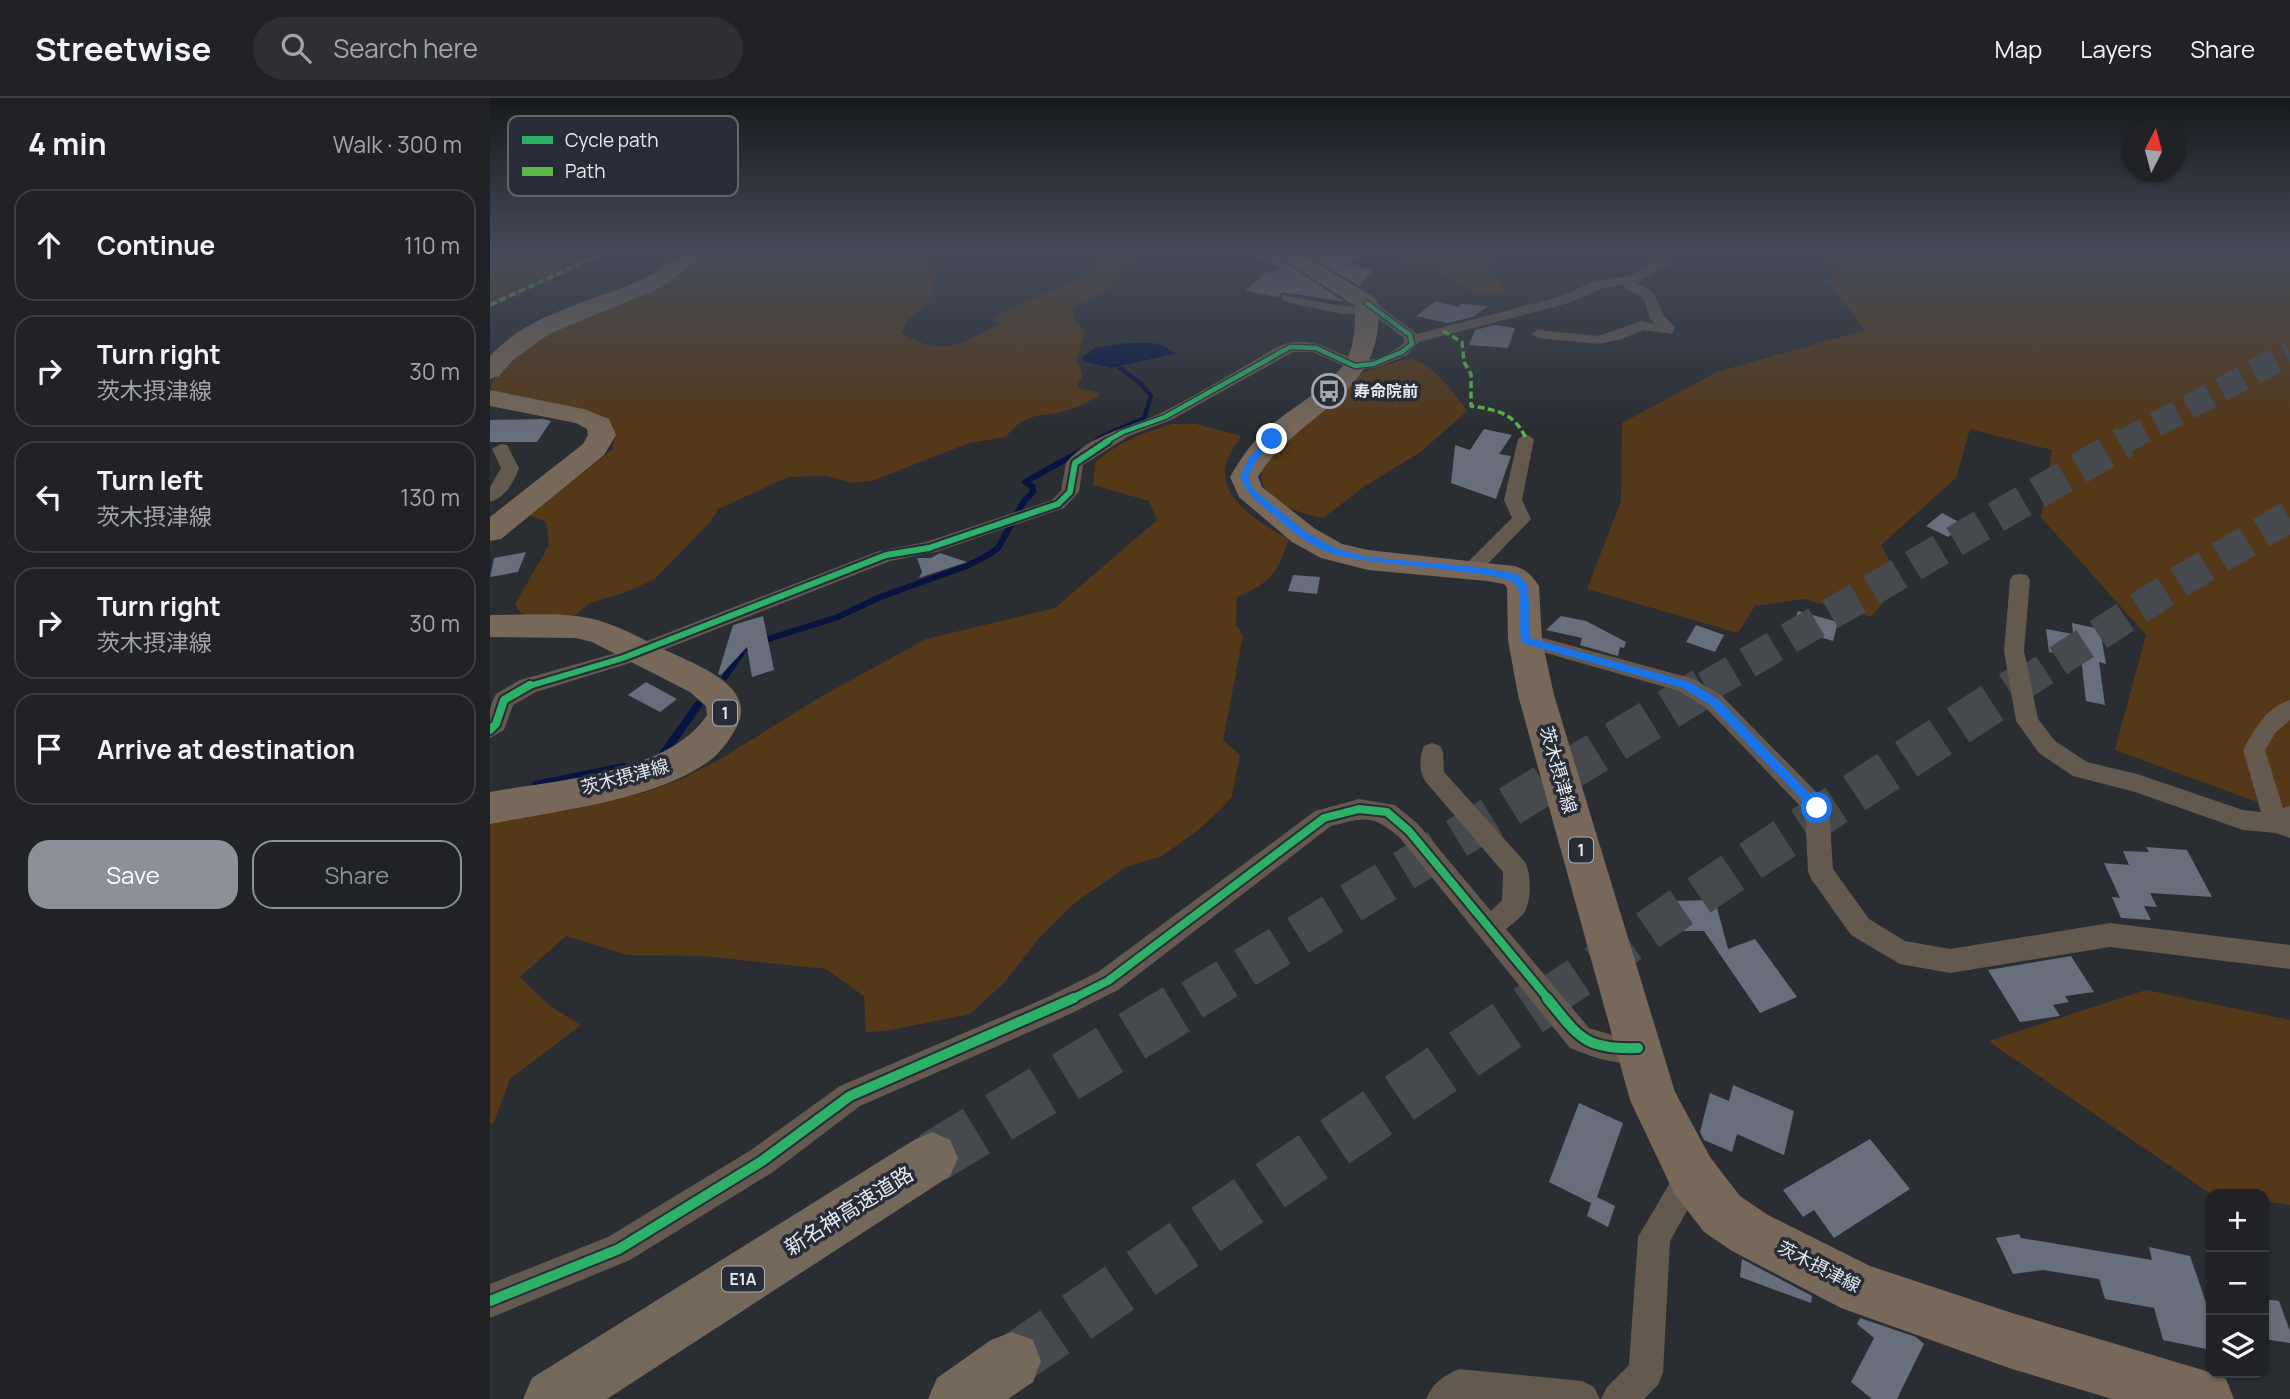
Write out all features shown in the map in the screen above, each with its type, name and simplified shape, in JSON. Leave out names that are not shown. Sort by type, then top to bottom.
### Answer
[{"type":"highway","name":"新名神高速道路","points":[[553,1399],[932,1158]]},
{"type":"highway","points":[[958,1399],[1012,1361]]},
{"type":"main road","points":[[490,371],[503,354],[529,336],[583,311]]},
{"type":"main road","points":[[1355,366],[1363,349],[1367,311]]},
{"type":"main road","name":"茨木摂津線","points":[[1355,366],[1252,460],[1244,477],[1249,491],[1303,536],[1332,551],[1367,560],[1472,569],[1514,576],[1523,586],[1525,640],[1536,695],[1654,1100],[1692,1175],[1722,1214],[1750,1233],[1860,1289],[2012,1341],[2206,1399]]},
{"type":"main road","points":[[490,398],[584,417],[600,425],[601,435],[594,449],[490,532]]},
{"type":"main road","name":"茨木摂津線","points":[[490,625],[512,628],[576,627],[602,633],[636,652],[702,682],[723,701],[726,716],[709,740],[676,763],[636,777],[490,808]]},
{"type":"street","points":[[490,730],[496,723],[504,699],[513,692],[636,652],[886,555],[929,548],[1058,504],[1070,492],[1075,463],[1094,449],[1123,432],[1166,417],[1290,347],[1317,348],[1355,366],[1373,364],[1402,352],[1412,344],[1410,335],[1373,311]]},
{"type":"street","points":[[1411,340],[1523,311]]},
{"type":"street","points":[[1538,334],[1598,340],[1617,336],[1642,325],[1667,331],[1668,327],[1657,318],[1654,311]]},
{"type":"street","points":[[1472,569],[1522,519],[1513,500],[1526,439]]},
{"type":"street","points":[[490,497],[505,481],[510,468],[501,449]]},
{"type":"street","points":[[2020,580],[2014,651],[2027,720],[2047,747],[2081,770],[2137,783],[2243,820],[2287,824]]},
{"type":"street","points":[[1525,640],[1686,685],[1714,702],[1817,808],[1821,872],[1860,927],[1900,953],[1950,961],[2110,935],[2290,957]]},
{"type":"street","points":[[2287,824],[2274,817],[2255,750],[2268,726],[2290,708]]},
{"type":"street","points":[[1432,752],[1433,775],[1516,869],[1515,905],[1490,928]]},
{"type":"street","points":[[490,1301],[620,1249],[762,1161],[850,1096],[1058,1006],[1108,981],[1324,818],[1359,809],[1387,812],[1409,831],[1580,1038],[1612,1049],[1638,1048]]},
{"type":"street","points":[[1619,1399],[1646,1373],[1654,1237],[1692,1175]]},
{"type":"street","points":[[1444,1399],[1459,1387],[1583,1399]]},
{"type":"shaded area","points":[[594,311],[919,311],[907,321],[901,333],[917,341],[941,347],[961,343],[1000,324],[992,318],[1008,311],[1073,311],[1075,320],[1085,332],[1076,362],[1082,374],[1077,385],[1081,389],[1100,393],[1097,398],[1071,409],[1028,418],[1006,437],[969,443],[872,481],[852,483],[826,476],[788,477],[718,509],[710,522],[655,579],[624,593],[590,603],[572,618],[535,619],[521,613],[515,604],[549,545],[546,522],[529,515],[613,449],[615,433],[496,393],[490,387],[505,366],[524,348]]},
{"type":"shaded area","points":[[1851,311],[2290,311],[2290,814],[2115,750],[2146,635],[2041,517],[2052,450],[1970,429],[1956,478],[1881,545],[1901,582],[1871,617],[1804,599],[1755,606],[1738,633],[1587,589],[1621,501],[1622,423],[1717,372],[1865,330]]},
{"type":"shaded area","points":[[1127,343],[1159,344],[1174,354],[1110,368],[1084,361],[1083,357],[1095,348]]},
{"type":"shaded area","points":[[1413,359],[1435,373],[1467,411],[1422,451],[1365,486],[1323,518],[1287,507],[1268,493],[1261,473],[1264,460],[1361,373]]},
{"type":"shaded area","points":[[1172,424],[1196,424],[1241,436],[1226,465],[1225,477],[1229,489],[1245,510],[1289,539],[1271,576],[1258,587],[1237,597],[1236,624],[1243,636],[1223,740],[1240,755],[1232,796],[1222,808],[1197,831],[1162,856],[1126,867],[1076,902],[1040,937],[1005,982],[970,1014],[886,1031],[866,1032],[864,996],[826,969],[703,956],[628,955],[566,936],[520,977],[550,1006],[581,1025],[510,1079],[494,1122],[490,1124],[490,823],[640,794],[682,779],[722,758],[822,696],[926,639],[1055,608],[1157,520],[1149,501],[1093,485],[1095,463],[1131,439]]},
{"type":"shaded area","points":[[2146,990],[2290,1020],[2290,1205],[2269,1202],[2269,1189],[2206,1191],[1988,1041]]},
{"type":"building","points":[[1423,311],[1482,311],[1473,317],[1447,323],[1416,316]]},
{"type":"building","points":[[1495,325],[1515,328],[1508,348],[1469,345],[1475,330]]},
{"type":"building","points":[[490,420],[551,421],[537,442],[490,442]]},
{"type":"building","points":[[1484,429],[1512,435],[1499,454],[1511,456],[1496,499],[1451,483],[1455,445],[1470,450]]},
{"type":"building","points":[[1942,513],[1963,524],[1948,537],[1926,526]]},
{"type":"building","points":[[526,552],[518,572],[490,577],[494,558]]},
{"type":"building","points":[[940,553],[967,562],[919,578],[922,572],[917,558],[931,558]]},
{"type":"building","points":[[1293,575],[1320,577],[1317,594],[1288,591]]},
{"type":"building","points":[[1798,611],[1838,622],[1833,641],[1792,628]]},
{"type":"building","points":[[763,616],[774,670],[752,677],[747,647],[721,675],[718,674],[733,625]]},
{"type":"building","points":[[1561,616],[1586,621],[1626,642],[1624,648],[1620,647],[1618,656],[1580,645],[1582,638],[1546,630]]},
{"type":"building","points":[[2072,623],[2100,629],[2106,664],[2099,662],[2105,705],[2086,701],[2081,658],[2049,652],[2046,629],[2073,634]]},
{"type":"building","points":[[1696,625],[1724,635],[1715,652],[1686,642]]},
{"type":"building","points":[[646,682],[677,699],[660,712],[628,695]]},
{"type":"building","points":[[2146,847],[2187,850],[2212,897],[2150,893],[2157,907],[2144,906],[2151,920],[2121,918],[2112,897],[2120,898],[2104,863],[2129,865],[2123,851],[2149,852]]},
{"type":"building","points":[[1715,900],[1728,949],[1755,939],[1797,997],[1760,1013],[1704,931],[1673,931],[1666,901]]},
{"type":"building","points":[[2071,956],[2094,992],[2065,996],[2069,1002],[2053,1005],[2060,1016],[2020,1022],[1988,970]]},
{"type":"building","points":[[1733,1085],[1794,1111],[1784,1155],[1737,1134],[1732,1152],[1704,1140],[1700,1132],[1710,1093],[1729,1101]]},
{"type":"building","points":[[1579,1103],[1623,1123],[1597,1197],[1615,1206],[1608,1227],[1587,1216],[1591,1203],[1549,1182]]},
{"type":"building","points":[[1870,1139],[1910,1189],[1834,1238],[1814,1210],[1803,1217],[1783,1190]]},
{"type":"building","points":[[2019,1234],[2021,1238],[2152,1260],[2149,1247],[2190,1256],[2206,1302],[2206,1349],[2163,1340],[2154,1308],[2105,1299],[2099,1279],[2043,1270],[2013,1274],[1996,1238]]},
{"type":"building","points":[[1742,1259],[1812,1296],[1811,1303],[1740,1277]]},
{"type":"building","points":[[2269,1300],[2279,1301],[2290,1331],[2290,1343],[2269,1340]]},
{"type":"building","points":[[1860,1318],[1916,1337],[1924,1344],[1897,1399],[1872,1399],[1851,1382],[1874,1338],[1857,1324]]},
{"type":"waterway","points":[[1097,439],[1144,418],[1151,396],[1142,385],[1119,367]]},
{"type":"waterway","points":[[762,641],[838,617],[880,597],[967,566],[988,555],[998,548],[1024,501],[1033,492],[1032,486],[1025,482],[1079,452]]},
{"type":"waterway","points":[[725,677],[745,648],[751,646]]},
{"type":"waterway","points":[[664,753],[698,705]]},
{"type":"waterway","points":[[536,785],[624,767]]},
{"type":"tunnel","points":[[2123,442],[2290,353]]},
{"type":"tunnel","points":[[1706,687],[2126,441]]},
{"type":"tunnel","points":[[2018,687],[2184,579],[2290,516]]},
{"type":"tunnel","points":[[1192,1000],[1708,685]]},
{"type":"tunnel","points":[[1545,1000],[1738,869],[2020,685]]},
{"type":"tunnel","points":[[932,1158],[1195,998]]},
{"type":"tunnel","points":[[1012,1361],[1547,998]]},
{"type":"marked path","points":[[1443,331],[1462,342],[1464,362],[1471,374],[1471,406],[1498,411],[1511,417],[1522,429],[1526,439]]},
{"type":"cycle path","points":[[490,730],[496,724],[504,700],[528,686],[623,658],[886,555],[929,548],[1058,504],[1070,492],[1075,463],[1094,449],[1123,432],[1165,417],[1290,347],[1316,348],[1355,366],[1373,364],[1402,352],[1412,344],[1410,335],[1377,311]]},
{"type":"cycle path","points":[[490,1301],[619,1249],[762,1161],[850,1096],[1058,1006],[1108,981],[1324,818],[1359,809],[1387,812],[1409,831],[1580,1038],[1612,1049],[1638,1048]]},
{"type":"place","name":"寿命院前","points":[[1329,391]]},
{"type":"route","points":[[1272,439],[1252,460],[1244,477],[1249,491],[1303,536],[1332,551],[1367,560],[1514,576],[1523,586],[1525,640],[1686,685],[1714,702],[1817,808]]}]
